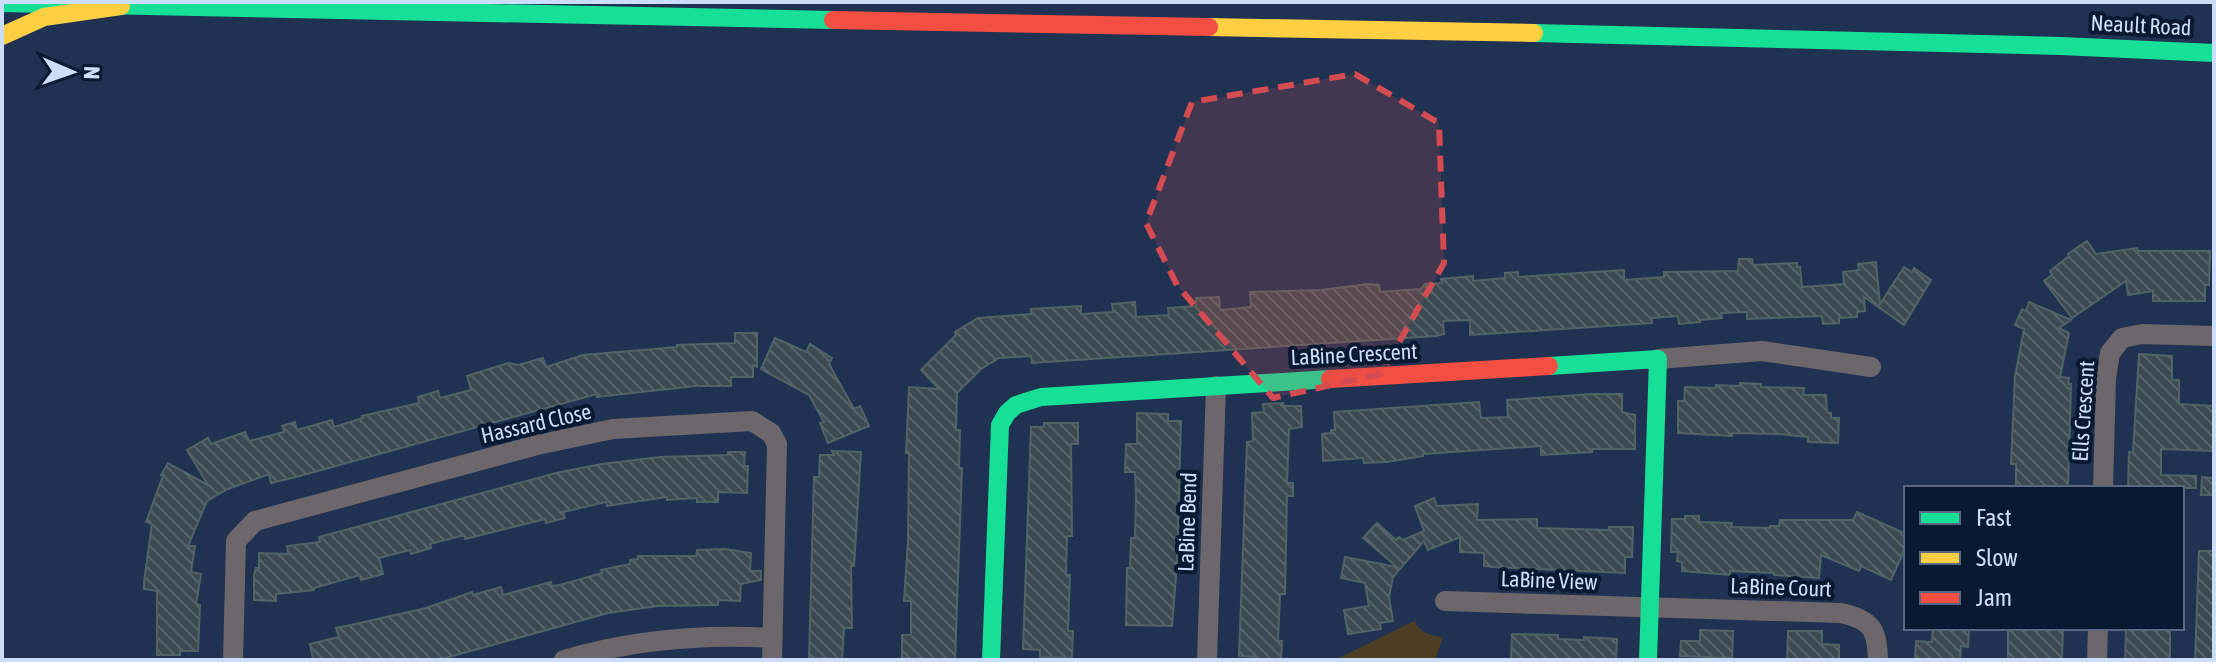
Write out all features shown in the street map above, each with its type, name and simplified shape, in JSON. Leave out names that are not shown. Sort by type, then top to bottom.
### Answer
[{"type":"main road","name":"Neault Road","points":[[2,3],[1697,36],[2214,53]]},
{"type":"main road","points":[[2,36],[40,17],[121,6]]},
{"type":"main road","points":[[1648,660],[1658,359]]},
{"type":"main road","name":"LaBine Crescent","points":[[991,660],[1000,425],[1004,413],[1016,404],[1041,397],[1658,359]]},
{"type":"street","name":"Ells Crescent","points":[[2103,486],[2106,379],[2110,353],[2122,338],[2142,334],[2214,336]]},
{"type":"street","points":[[1658,359],[1762,351],[1871,367]]},
{"type":"street","name":"LaBine Bend","points":[[1207,660],[1216,386]]},
{"type":"street","name":"Hassard Close","points":[[233,660],[236,541],[255,521],[575,436],[629,428],[728,421],[752,421],[763,425],[777,444],[772,660]]},
{"type":"street","name":"LaBine View","points":[[1445,601],[1651,606]]},
{"type":"street","name":"LaBine Court","points":[[1651,606],[1841,613],[1861,618],[1872,628],[1877,640],[1878,660]]},
{"type":"street","points":[[2097,660],[2098,630]]},
{"type":"street","points":[[564,660],[655,641],[773,638]]},
{"type":"highlighted area","points":[[1355,74],[1439,123],[1444,263],[1381,374],[1273,398],[1177,285],[1146,223],[1192,102]]},
{"type":"shaded area","points":[[1414,621],[1426,633],[1443,637],[1435,660],[1335,660]]},
{"type":"building","points":[[2087,241],[2096,254],[2137,248],[2138,251],[2210,251],[2205,301],[2153,301],[2153,291],[2128,295],[2126,281],[2072,318],[2044,281],[2068,254]]},
{"type":"building","points":[[1739,259],[1752,259],[1753,265],[1797,263],[1802,287],[1844,284],[1843,272],[1859,270],[1858,264],[1876,262],[1880,304],[1904,267],[1912,272],[1914,268],[1931,280],[1904,325],[1864,297],[1865,311],[1857,312],[1857,317],[1839,318],[1839,323],[1823,324],[1822,316],[1747,319],[1747,312],[1721,313],[1722,318],[1679,324],[1678,316],[1652,318],[1652,323],[1470,335],[1470,320],[1443,321],[1444,334],[1436,336],[1032,363],[1031,356],[999,358],[981,369],[957,393],[956,430],[960,430],[959,468],[962,468],[955,660],[902,658],[902,635],[911,635],[911,601],[904,601],[908,541],[909,453],[906,453],[909,387],[939,389],[921,370],[956,335],[955,332],[978,318],[1031,314],[1031,309],[1081,306],[1081,314],[1113,312],[1112,304],[1135,302],[1136,317],[1169,315],[1168,308],[1196,306],[1196,298],[1219,297],[1220,310],[1251,307],[1250,292],[1321,290],[1368,284],[1379,285],[1380,292],[1421,289],[1425,284],[1442,283],[1441,279],[1473,276],[1473,281],[1505,278],[1505,273],[1518,272],[1518,277],[1624,270],[1624,280],[1664,277],[1664,272],[1738,271]]},
{"type":"building","points":[[2029,302],[2071,320],[2059,328],[2069,333],[2060,377],[2069,378],[2068,384],[2071,384],[2068,486],[2016,486],[2016,464],[2011,464],[2015,376],[2024,329],[2015,325],[2022,309],[2026,311]]},
{"type":"building","points":[[735,333],[757,333],[757,367],[753,365],[753,377],[731,377],[731,386],[696,386],[597,397],[597,394],[296,477],[271,483],[269,474],[228,489],[207,501],[188,546],[195,546],[191,572],[201,574],[196,604],[200,605],[198,651],[157,655],[157,591],[144,589],[152,524],[146,522],[168,463],[208,485],[187,450],[208,438],[211,444],[245,432],[249,441],[284,432],[282,426],[295,422],[297,430],[332,420],[334,427],[362,416],[419,403],[418,397],[438,391],[440,398],[471,390],[467,376],[508,363],[518,365],[543,358],[546,367],[583,355],[677,345],[735,343]]},
{"type":"building","points":[[775,338],[806,352],[810,344],[832,358],[829,364],[854,409],[860,406],[869,426],[828,443],[820,423],[824,422],[809,395],[761,369]]},
{"type":"building","points":[[2139,354],[2172,356],[2172,380],[2179,380],[2179,404],[2214,406],[2214,451],[2161,449],[2161,475],[2196,476],[2196,488],[2128,486],[2129,452],[2133,452]]},
{"type":"building","points":[[1740,383],[1804,388],[1803,395],[1826,395],[1827,412],[1831,413],[1831,418],[1839,418],[1838,443],[1808,442],[1808,437],[1778,434],[1732,433],[1732,436],[1678,433],[1678,401],[1684,401],[1685,387],[1716,388],[1716,385],[1740,386]]},
{"type":"building","points":[[1622,394],[1622,412],[1635,415],[1635,449],[1592,449],[1592,452],[1541,455],[1541,446],[1423,454],[1387,462],[1364,463],[1363,458],[1323,461],[1322,434],[1335,430],[1334,412],[1479,402],[1481,418],[1508,417],[1507,400]]},
{"type":"building","points":[[1283,403],[1284,406],[1301,406],[1302,427],[1289,429],[1287,483],[1293,483],[1293,496],[1287,496],[1285,594],[1280,594],[1278,641],[1282,641],[1281,660],[1256,660],[1256,657],[1239,656],[1247,442],[1253,441],[1252,413],[1264,412],[1263,404]]},
{"type":"building","points":[[1137,413],[1168,414],[1168,421],[1181,421],[1172,626],[1126,625],[1127,568],[1130,568],[1131,538],[1135,538],[1136,496],[1135,472],[1125,472],[1126,444],[1137,444]]},
{"type":"building","points":[[1044,423],[1078,423],[1078,444],[1071,444],[1072,536],[1067,536],[1066,575],[1070,575],[1068,631],[1073,631],[1072,658],[1040,657],[1040,650],[1023,649],[1031,427],[1044,427]]},
{"type":"building","points":[[832,451],[861,452],[854,566],[851,566],[852,628],[844,628],[842,659],[809,658],[814,477],[819,477],[820,455],[834,455]]},
{"type":"building","points":[[728,452],[745,452],[747,493],[718,492],[718,502],[697,502],[697,498],[667,500],[667,497],[607,506],[606,502],[563,512],[565,518],[546,523],[545,519],[465,539],[464,535],[430,544],[431,548],[411,554],[410,550],[379,558],[383,574],[361,580],[360,575],[314,590],[276,594],[276,601],[254,600],[254,575],[256,568],[259,568],[259,553],[288,554],[287,546],[320,542],[319,537],[556,473],[602,464],[660,457],[728,455]]},
{"type":"building","points":[[2202,477],[2214,478],[2214,495],[2201,495]]},
{"type":"building","points":[[1434,498],[1437,506],[1478,504],[1477,520],[1537,519],[1537,528],[1609,530],[1609,527],[1633,527],[1632,557],[1625,557],[1625,573],[1494,567],[1484,566],[1484,553],[1460,552],[1460,537],[1428,550],[1424,541],[1393,577],[1389,597],[1393,621],[1380,623],[1381,629],[1348,634],[1344,610],[1369,606],[1365,583],[1341,578],[1345,557],[1397,567],[1363,538],[1377,523],[1396,540],[1424,531],[1415,506]]},
{"type":"building","points":[[1857,512],[1902,532],[1904,551],[1891,580],[1861,566],[1859,571],[1821,555],[1819,578],[1774,573],[1730,571],[1730,575],[1682,571],[1682,562],[1677,561],[1678,552],[1671,552],[1672,519],[1685,519],[1685,516],[1699,516],[1699,522],[1732,523],[1731,527],[1770,528],[1779,526],[1780,520],[1853,520]]},
{"type":"building","points":[[725,549],[751,553],[750,571],[761,571],[761,580],[741,584],[740,601],[718,600],[718,605],[658,606],[608,613],[438,660],[313,660],[310,644],[339,637],[336,628],[426,608],[472,592],[473,595],[501,587],[503,595],[551,582],[552,586],[560,585],[602,573],[601,570],[630,564],[630,560],[638,559],[638,556],[696,556],[697,550]]},
{"type":"building","points":[[2199,551],[2214,551],[2214,660],[2195,660]]},
{"type":"building","points":[[1700,630],[1733,631],[1732,658],[1680,656],[1681,641],[1700,641]]},
{"type":"building","points":[[1933,630],[1969,630],[1968,647],[1961,646],[1960,660],[1915,660],[1916,641],[1932,642]]},
{"type":"building","points":[[2008,630],[2063,630],[2062,659],[2008,660]]},
{"type":"building","points":[[2126,630],[2170,630],[2170,660],[2125,660]]},
{"type":"building","points":[[1788,631],[1822,631],[1822,644],[1839,645],[1839,660],[1787,660]]},
{"type":"building","points":[[1512,634],[1558,635],[1558,639],[1617,639],[1616,660],[1511,660]]},
{"type":"traffic: fast","points":[[2,3],[833,20]]},
{"type":"traffic: fast","points":[[1534,33],[2061,46],[2214,53]]},
{"type":"traffic: fast","points":[[1549,366],[1658,359],[1648,660]]},
{"type":"traffic: fast","points":[[991,660],[1000,425],[1016,405],[1041,397],[1330,379]]},
{"type":"traffic: slow","points":[[2,36],[44,17],[121,6]]},
{"type":"traffic: slow","points":[[1209,27],[1534,33]]},
{"type":"traffic: jam","points":[[833,20],[1209,27]]},
{"type":"traffic: jam","points":[[1330,379],[1549,366]]}]
